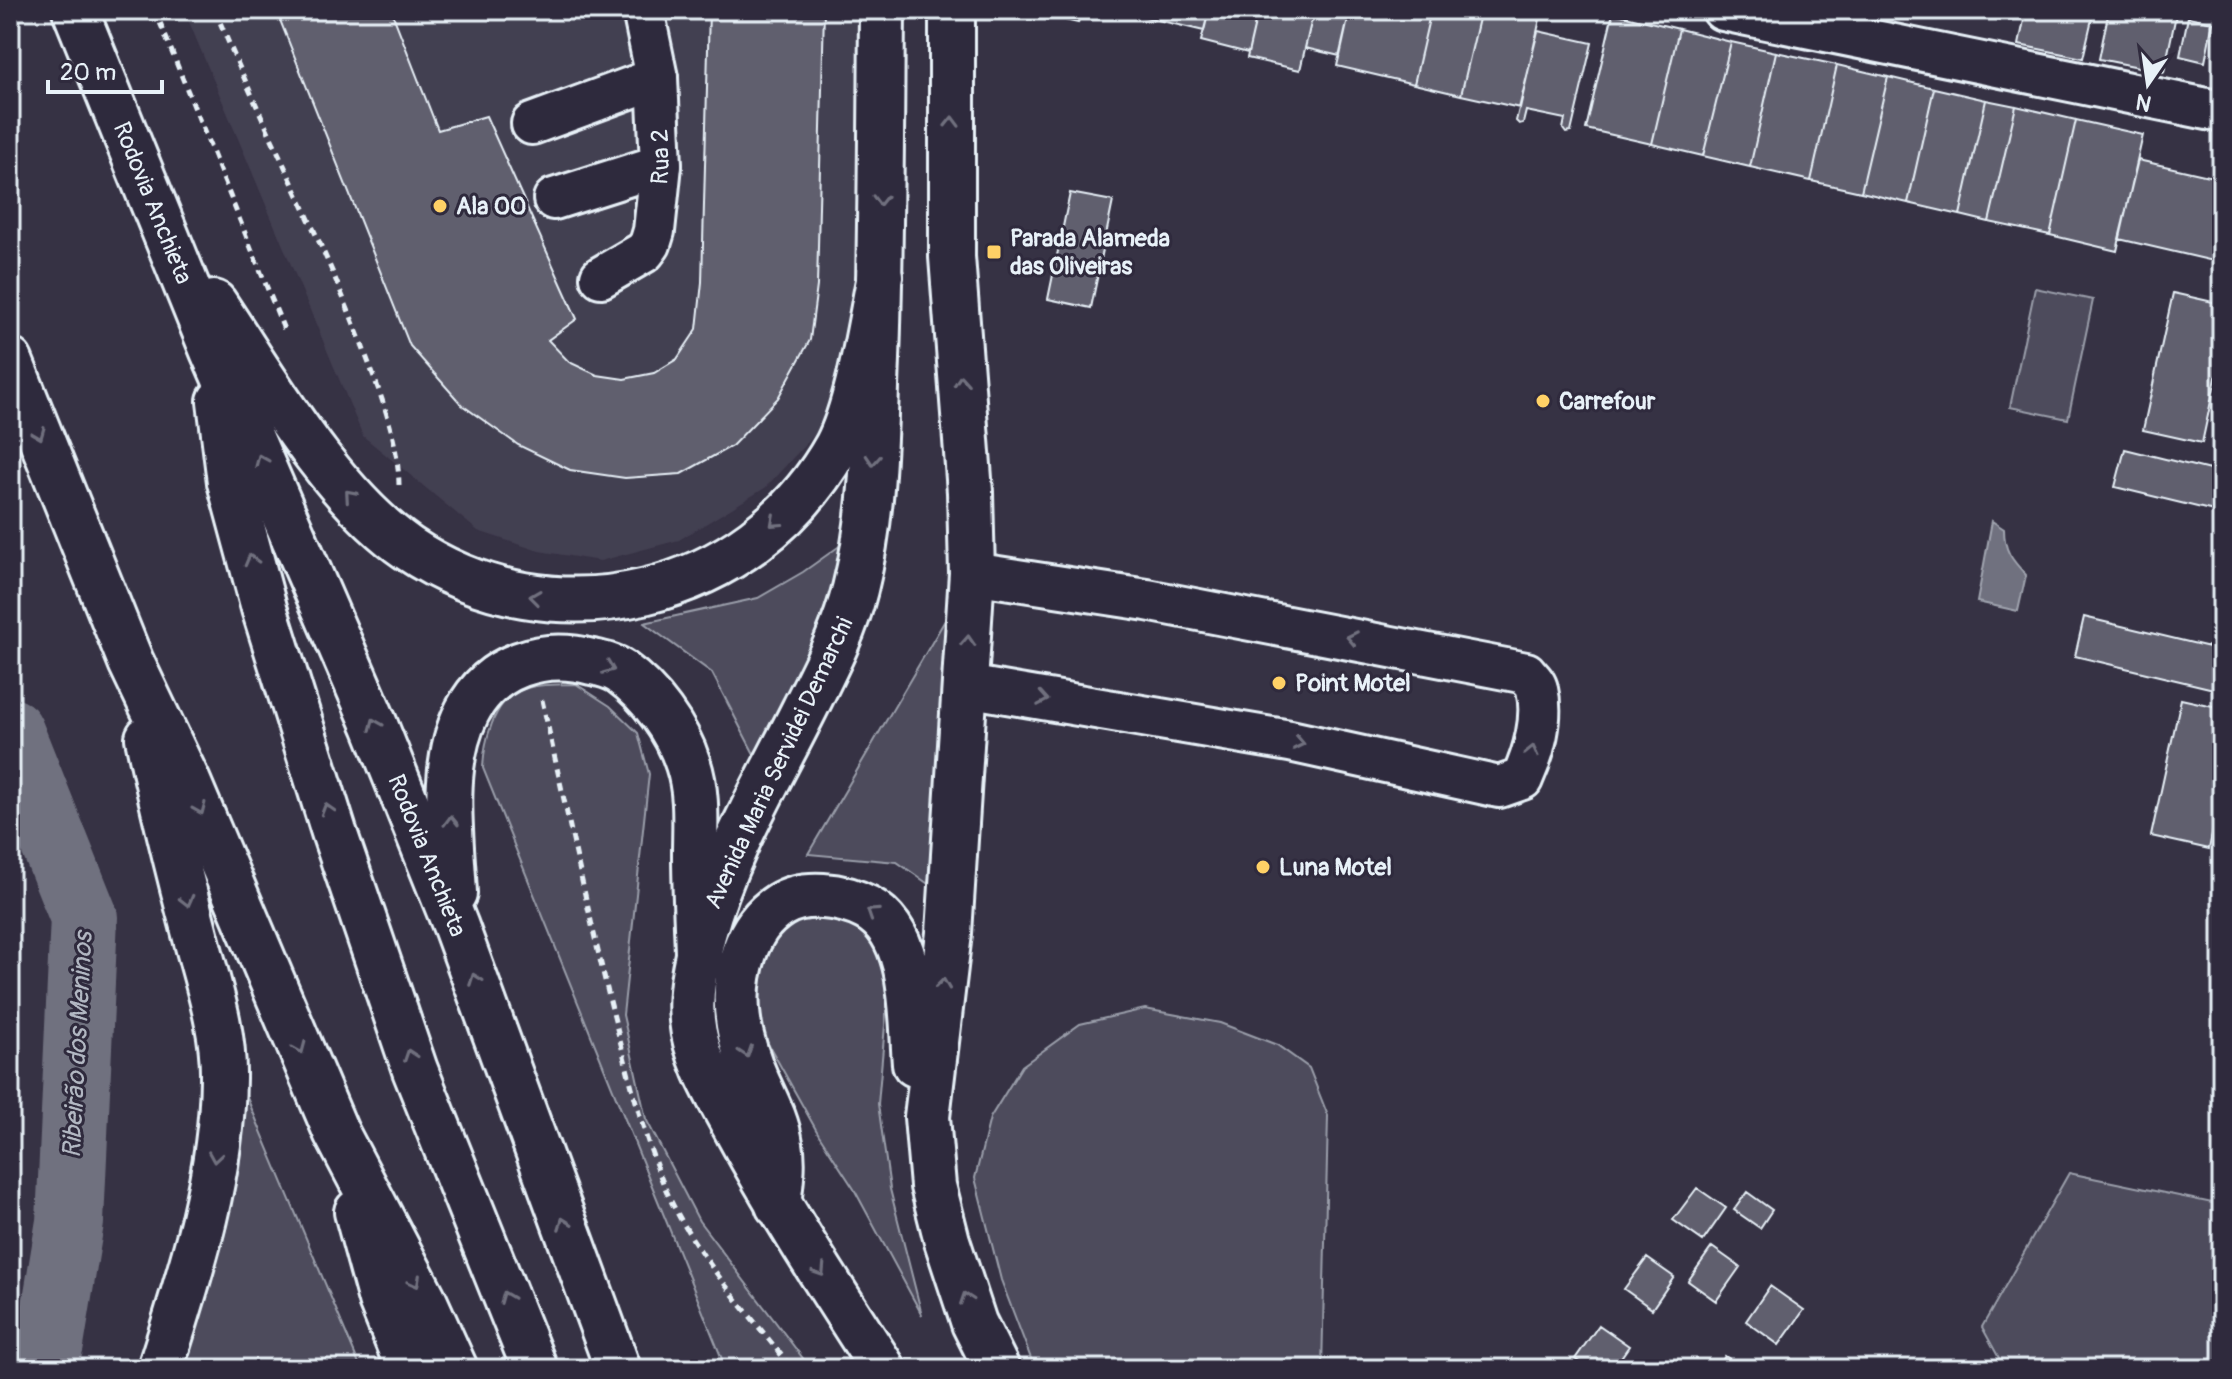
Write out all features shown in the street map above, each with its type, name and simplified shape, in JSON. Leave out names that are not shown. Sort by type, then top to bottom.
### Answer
[{"type":"main road","name":"Rodovia Anchieta","points":[[75,10],[213,351],[375,725],[456,927],[618,1369]]},
{"type":"main road","name":"Avenida Maria Servidei Demarchi","points":[[882,10],[880,276],[870,496],[860,565],[847,620],[834,651],[727,866],[698,953],[691,1012],[696,1042],[717,1093],[778,1205],[883,1369]]},
{"type":"main road","points":[[927,1117],[949,933],[972,573],[970,492],[952,257],[952,10]]},
{"type":"main road","points":[[165,229],[302,432],[358,505],[407,547],[463,578],[517,594],[576,601],[633,595],[688,577],[754,541],[788,511],[806,491],[838,443],[853,397],[880,276]]},
{"type":"main road","name":"Rodovia Anchieta","points":[[213,351],[230,482],[264,608],[329,817],[415,1070],[535,1369]]},
{"type":"main road","points":[[10,361],[131,662],[188,782],[336,1132],[423,1298],[455,1369]]},
{"type":"main road","points":[[456,927],[451,795],[453,763],[460,731],[471,705],[490,681],[507,670],[533,660],[574,658],[619,671],[646,695],[674,733],[689,765],[696,810],[698,953]]},
{"type":"main road","points":[[131,662],[162,803],[216,1006],[223,1076],[218,1140],[203,1230],[160,1369]]},
{"type":"main road","points":[[778,1205],[781,1144],[741,1039],[735,994],[741,961],[751,935],[769,913],[782,904],[811,896],[832,898],[866,907],[889,926],[906,967],[915,1068],[927,1117],[933,1186],[974,1323],[997,1369]]},
{"type":"main road","points":[[336,1132],[381,1300],[409,1369]]},
{"type":"street","name":"Rua 2","points":[[601,277],[644,252],[650,244],[661,165],[657,78],[643,10]]},
{"type":"street","points":[[1723,10],[2222,112]]},
{"type":"street","points":[[532,124],[657,78]]},
{"type":"street","points":[[554,199],[661,165]]},
{"type":"street","points":[[966,686],[1290,741],[1499,787],[1522,779],[1532,757],[1538,721],[1537,686],[1526,673],[1162,602],[972,573]]},
{"type":"path","points":[[155,10],[291,345]]},
{"type":"path","points":[[215,10],[338,282],[360,339],[386,411],[397,453],[399,498]]},
{"type":"path","points":[[533,660],[598,954],[643,1132],[673,1204],[702,1252],[792,1369]]},
{"type":"shaded area","points":[[184,10],[865,10],[864,325],[828,420],[765,488],[679,540],[600,561],[539,551],[478,531],[363,436]]},
{"type":"shaded area","points":[[2035,288],[2093,300],[2068,419],[2010,407]]},
{"type":"shaded area","points":[[848,540],[797,688],[754,754],[712,673],[644,623],[758,598],[803,572]]},
{"type":"shaded area","points":[[951,610],[934,888],[897,862],[808,854]]},
{"type":"shaded area","points":[[576,684],[610,706],[638,733],[649,774],[623,1015],[646,1119],[699,1221],[811,1369],[726,1369],[483,768],[492,724],[510,696],[533,687]]},
{"type":"shaded area","points":[[799,912],[861,926],[878,950],[889,980],[878,1104],[890,1189],[922,1315],[854,1189],[819,1135],[757,1024],[755,940]]},
{"type":"shaded area","points":[[1145,1009],[1220,1023],[1277,1045],[1309,1068],[1328,1116],[1322,1369],[1035,1369],[1001,1280],[975,1178],[990,1118],[1022,1066],[1080,1024]]},
{"type":"shaded area","points":[[245,1093],[361,1369],[176,1369],[205,1296],[239,1170]]},
{"type":"shaded area","points":[[2069,1173],[2222,1205],[2222,1369],[2005,1369],[1982,1327]]},
{"type":"water","points":[[1992,521],[2004,529],[2009,554],[2026,575],[2018,611],[1977,602]]},
{"type":"building","name":"Ala 00","points":[[276,10],[391,10],[438,130],[486,116],[577,319],[548,340],[569,362],[597,375],[624,379],[654,373],[677,359],[697,329],[702,282],[709,10],[824,10],[817,286],[810,340],[778,398],[732,446],[681,474],[625,478],[570,470],[518,445],[462,405],[410,346]]},
{"type":"building","points":[[1022,10],[1081,10],[1078,23]]},
{"type":"building","points":[[1143,10],[1209,10],[1204,31],[1141,16]]},
{"type":"building","points":[[1209,10],[1258,10],[1248,53],[1201,41]]},
{"type":"building","points":[[1258,10],[1314,10],[1300,70],[1247,58]]},
{"type":"building","points":[[1314,10],[1350,10],[1340,56],[1305,48]]},
{"type":"building","points":[[1350,10],[1431,10],[1414,84],[1337,66]]},
{"type":"building","points":[[1431,10],[1481,10],[1461,95],[1414,84]]},
{"type":"building","points":[[1481,10],[1542,10],[1520,108],[1461,95]]},
{"type":"building","points":[[2026,10],[2094,10],[2083,58],[2019,45]]},
{"type":"building","points":[[2109,10],[2177,10],[2164,72],[2099,59]]},
{"type":"building","points":[[1613,13],[1679,29],[1652,144],[1586,129]]},
{"type":"building","points":[[2188,17],[2213,22],[2205,62],[2180,56]]},
{"type":"building","points":[[1679,29],[1731,42],[1703,156],[1652,144]]},
{"type":"building","points":[[1538,31],[1592,43],[1571,132],[1566,133],[1563,129],[1565,119],[1526,111],[1523,123],[1516,121]]},
{"type":"building","points":[[1731,42],[1776,52],[1750,167],[1703,156]]},
{"type":"building","points":[[1776,52],[1837,65],[1811,181],[1750,167]]},
{"type":"building","points":[[1837,65],[1888,77],[1861,192],[1811,181]]},
{"type":"building","points":[[1888,77],[1934,88],[1908,203],[1861,192]]},
{"type":"building","points":[[1934,88],[1986,100],[1960,215],[1908,203]]},
{"type":"building","points":[[1986,100],[2016,106],[1989,222],[1960,215]]},
{"type":"building","points":[[2016,106],[2076,120],[2050,235],[1989,222]]},
{"type":"building","points":[[2076,120],[2143,135],[2117,251],[2050,235]]},
{"type":"building","points":[[2138,160],[2222,179],[2222,263],[2119,239]]},
{"type":"building","points":[[1070,193],[1113,201],[1091,308],[1048,299]]},
{"type":"building","points":[[2173,293],[2222,304],[2222,350],[2202,443],[2143,430]]},
{"type":"building","points":[[2125,449],[2222,473],[2222,513],[2115,487]]},
{"type":"building","points":[[2084,617],[2222,650],[2222,691],[2075,656]]},
{"type":"building","points":[[2181,699],[2222,708],[2222,788],[2209,849],[2151,836]]},
{"type":"building","points":[[1697,1188],[1726,1208],[1703,1241],[1673,1220]]},
{"type":"building","points":[[1747,1192],[1772,1210],[1760,1228],[1734,1210]]},
{"type":"building","points":[[1712,1247],[1740,1267],[1716,1301],[1688,1281]]},
{"type":"building","points":[[1647,1258],[1674,1277],[1652,1309],[1624,1289]]},
{"type":"building","points":[[1770,1286],[1804,1310],[1779,1345],[1746,1321]]},
{"type":"building","points":[[1599,1325],[1629,1346],[1613,1369],[1589,1369],[1575,1359]]},
{"type":"building","points":[[1725,1356],[1745,1369],[1717,1369]]},
{"type":"waterway","name":"Ribeirão dos Meninos","points":[[10,732],[84,917],[70,1222],[50,1344],[42,1369]]},
{"type":"place","name":"Ala 00","points":[[440,206]]},
{"type":"place","name":"Parada Alameda das Oliveiras","points":[[994,252]]},
{"type":"place","name":"Carrefour","points":[[1543,401]]},
{"type":"place","name":"Point Motel","points":[[1279,683]]},
{"type":"place","name":"Luna Motel","points":[[1263,867]]}]
